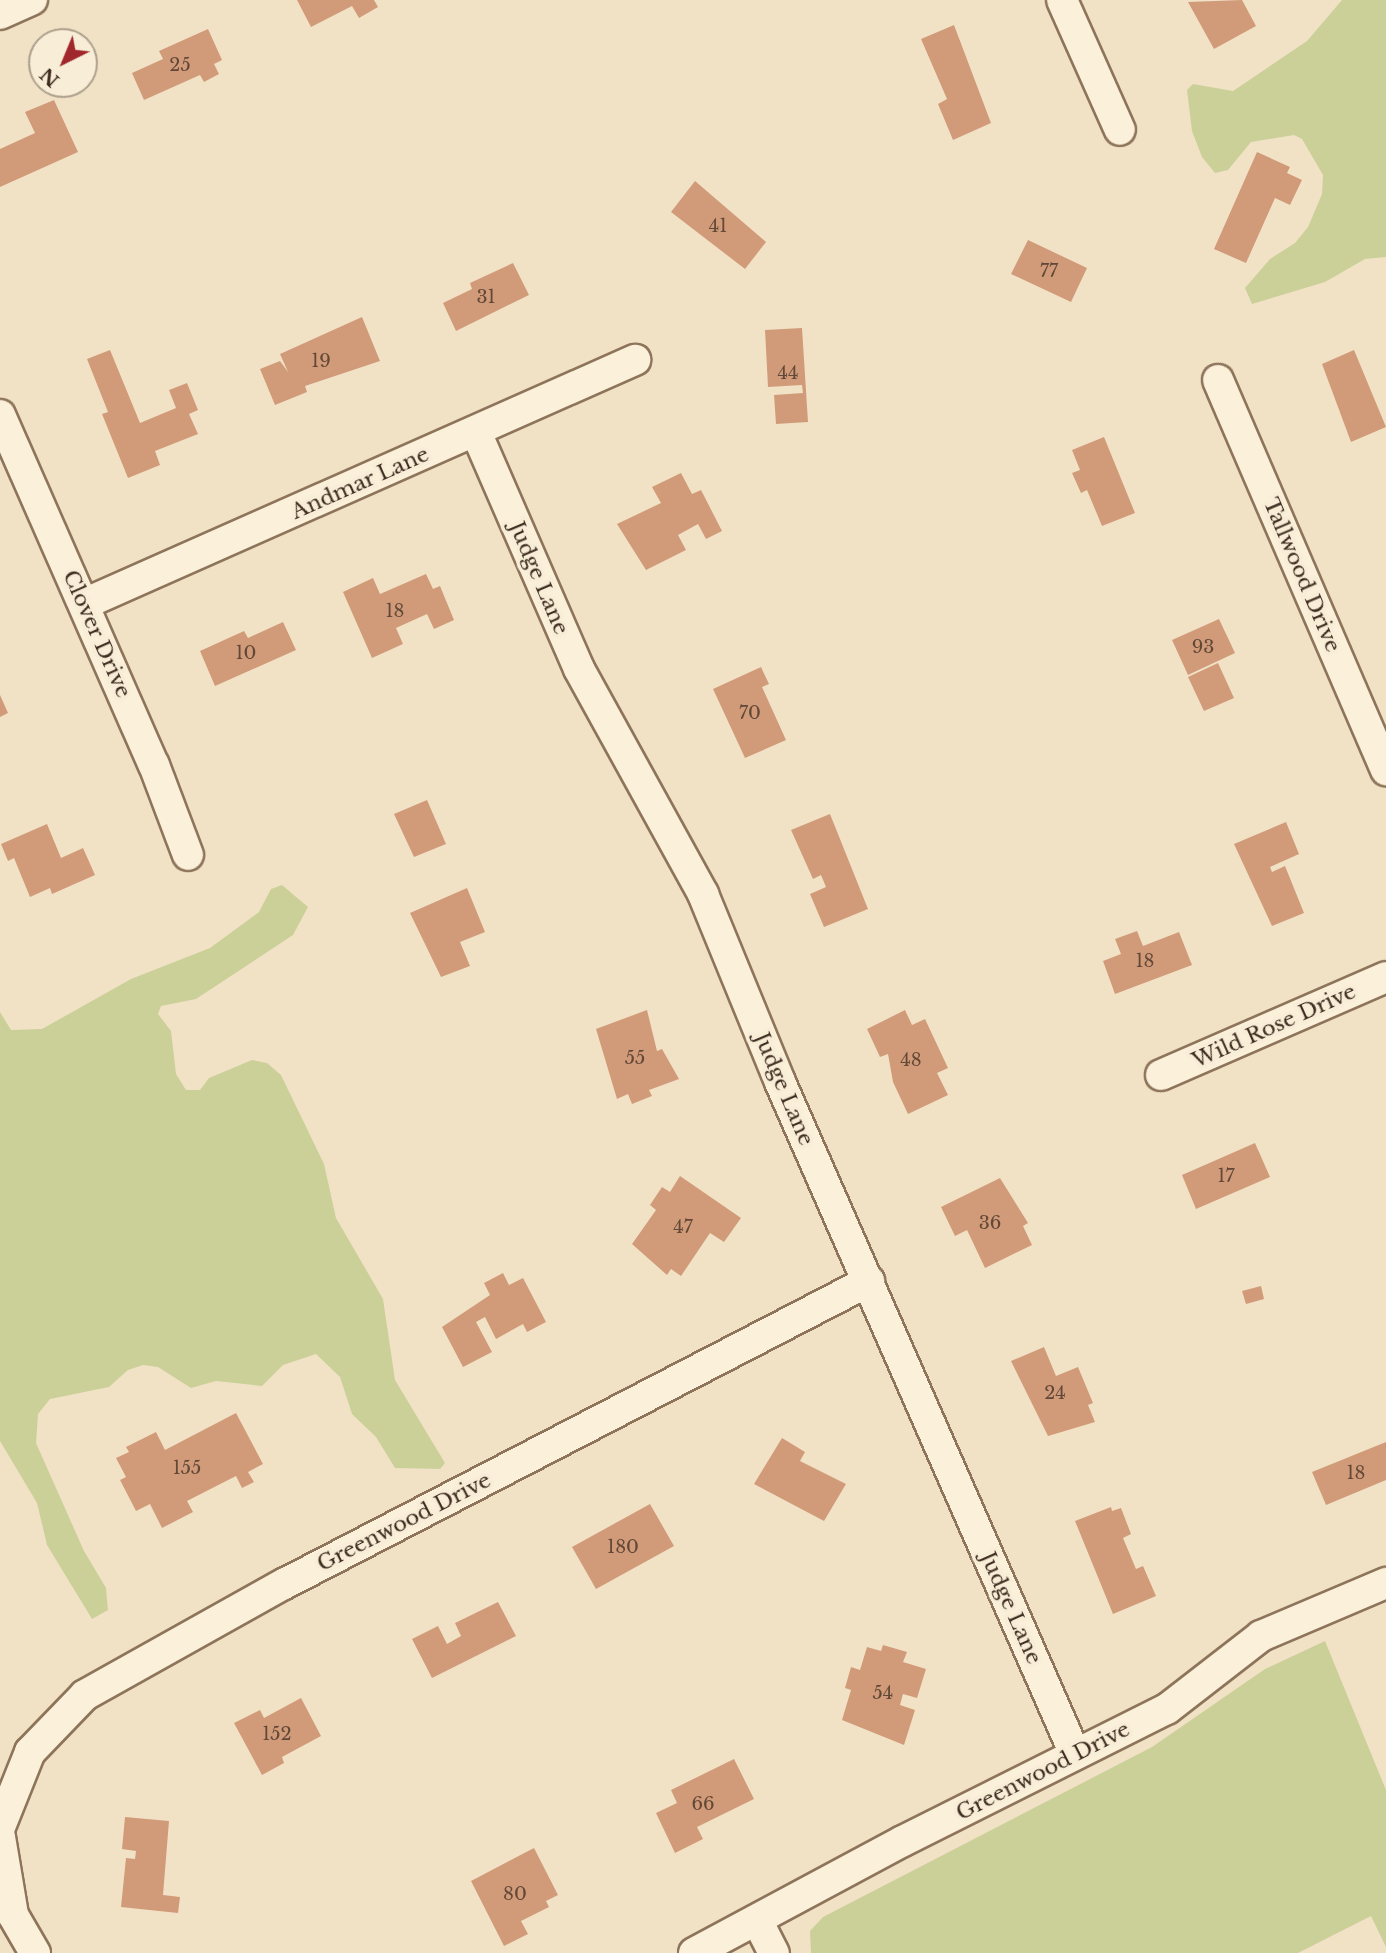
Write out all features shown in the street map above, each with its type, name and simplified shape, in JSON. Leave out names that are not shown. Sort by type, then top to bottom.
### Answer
[{"type":"street","points":[[0,14],[32,0]]},
{"type":"street","points":[[1062,0],[1120,130]]},
{"type":"street","name":"Andmar Lane","points":[[84,604],[635,360]]},
{"type":"street","name":"Tallwood Drive","points":[[1218,380],[1386,770]]},
{"type":"street","name":"Clover Drive","points":[[0,415],[84,604],[188,855]]},
{"type":"street","name":"Judge Lane","points":[[476,432],[579,669],[703,894],[1075,1754]]},
{"type":"street","name":"Wild Rose Drive","points":[[1161,1075],[1386,976]]},
{"type":"street","name":"Greenwood Drive","points":[[0,1827],[30,1752],[85,1695],[284,1584],[869,1281]]},
{"type":"street","name":"Greenwood Drive","points":[[694,1953],[1075,1754],[1167,1709],[1261,1636],[1386,1583]]},
{"type":"street","points":[[0,1836],[13,1915],[35,1953]]},
{"type":"street","points":[[757,1920],[774,1953]]},
{"type":"green space","points":[[1342,0],[1386,0],[1386,257],[1365,259],[1325,282],[1252,304],[1245,288],[1270,259],[1295,243],[1308,227],[1322,194],[1323,175],[1302,139],[1294,135],[1251,142],[1228,170],[1215,173],[1202,157],[1192,131],[1187,90],[1193,84],[1233,91],[1307,41]]},
{"type":"green space","points":[[282,885],[308,907],[293,935],[196,999],[161,1006],[158,1014],[171,1031],[176,1074],[186,1090],[200,1090],[209,1078],[252,1060],[267,1063],[281,1075],[324,1164],[336,1218],[383,1299],[395,1380],[445,1463],[440,1469],[395,1468],[376,1437],[352,1414],[340,1377],[316,1354],[283,1365],[262,1386],[216,1381],[191,1388],[158,1367],[143,1365],[128,1370],[109,1387],[50,1399],[38,1414],[36,1443],[84,1551],[106,1588],[108,1610],[92,1619],[47,1545],[37,1503],[0,1441],[0,1012],[11,1030],[42,1029],[131,979],[210,948],[259,912],[271,889]]},
{"type":"green space","points":[[1325,1641],[1386,1790],[1386,1947],[1371,1916],[1298,1953],[811,1953],[810,1931],[823,1917],[1152,1747],[1265,1669]]},
{"type":"building","points":[[297,0],[374,0],[378,7],[359,18],[352,6],[311,27]]},
{"type":"building","points":[[1242,0],[1256,26],[1214,49],[1188,2]]},
{"type":"building","points":[[954,25],[991,123],[953,140],[938,104],[947,99],[921,39]]},
{"type":"building","points":[[208,29],[222,60],[214,64],[219,74],[204,82],[200,75],[144,100],[132,73],[163,59],[159,51]]},
{"type":"building","points":[[54,100],[78,152],[0,187],[0,149],[35,133],[25,112]]},
{"type":"building","points":[[1257,152],[1290,167],[1287,173],[1302,180],[1290,205],[1275,198],[1246,263],[1214,249]]},
{"type":"building","points":[[695,181],[766,242],[745,269],[671,212]]},
{"type":"building","points":[[1028,240],[1087,268],[1071,302],[1011,274]]},
{"type":"building","points":[[513,263],[529,295],[456,331],[443,303],[472,289],[470,283]]},
{"type":"building","points":[[362,317],[380,361],[305,386],[307,392],[275,405],[260,369],[280,361],[288,372],[280,354]]},
{"type":"building","points":[[802,328],[808,422],[776,424],[774,395],[803,393],[802,385],[768,387],[765,330]]},
{"type":"building","points":[[110,350],[140,423],[176,408],[169,390],[187,383],[198,410],[189,414],[198,434],[155,451],[160,465],[128,478],[102,414],[108,412],[87,359]]},
{"type":"building","points":[[1354,350],[1386,427],[1351,442],[1322,364]]},
{"type":"building","points":[[1104,437],[1135,513],[1102,526],[1087,490],[1081,493],[1072,473],[1080,470],[1072,450]]},
{"type":"building","points":[[681,473],[692,494],[701,490],[722,531],[706,539],[698,524],[678,535],[686,550],[646,570],[617,524],[661,503],[652,487]]},
{"type":"building","points":[[426,574],[433,589],[440,586],[454,620],[434,629],[427,614],[396,628],[403,644],[372,658],[343,592],[373,578],[380,594]]},
{"type":"building","points":[[1219,619],[1235,653],[1188,675],[1172,640]]},
{"type":"building","points":[[283,622],[296,650],[215,686],[200,651],[244,631],[248,638]]},
{"type":"building","points":[[1218,663],[1234,698],[1204,711],[1188,677]]},
{"type":"building","points":[[761,667],[769,684],[762,687],[786,740],[745,758],[713,689]]},
{"type":"building","points":[[0,695],[8,713],[0,717]]},
{"type":"building","points":[[427,800],[446,844],[414,857],[394,814]]},
{"type":"building","points":[[830,814],[868,909],[824,927],[810,894],[826,887],[821,875],[813,879],[791,830]]},
{"type":"building","points":[[1286,822],[1299,854],[1270,867],[1272,872],[1285,866],[1304,913],[1272,926],[1234,844]]},
{"type":"building","points":[[47,824],[61,858],[83,848],[95,875],[52,894],[50,888],[30,897],[14,858],[8,861],[1,844]]},
{"type":"building","points":[[467,888],[485,932],[460,942],[470,966],[441,977],[410,913]]},
{"type":"building","points":[[1137,931],[1143,946],[1179,932],[1192,965],[1115,994],[1103,961],[1121,954],[1115,939]]},
{"type":"building","points":[[647,1010],[657,1051],[662,1049],[679,1079],[649,1090],[652,1096],[632,1104],[628,1094],[617,1099],[596,1029]]},
{"type":"building","points":[[905,1010],[912,1025],[925,1019],[948,1068],[937,1073],[948,1095],[908,1114],[893,1082],[888,1054],[880,1057],[867,1029]]},
{"type":"building","points":[[1255,1143],[1270,1177],[1196,1209],[1182,1175]]},
{"type":"building","points":[[680,1176],[741,1218],[724,1242],[710,1233],[681,1276],[671,1269],[667,1275],[632,1244],[656,1210],[650,1205],[662,1187],[670,1192]]},
{"type":"building","points":[[1000,1178],[1028,1223],[1023,1226],[1032,1245],[985,1268],[967,1230],[955,1236],[941,1207]]},
{"type":"building","points":[[503,1273],[509,1285],[523,1278],[546,1322],[527,1332],[523,1324],[496,1339],[485,1317],[476,1322],[492,1352],[463,1367],[442,1327],[490,1295],[484,1283]]},
{"type":"building","points":[[1261,1286],[1264,1299],[1246,1304],[1242,1291]]},
{"type":"building","points":[[1044,1347],[1056,1376],[1078,1367],[1093,1403],[1088,1405],[1095,1422],[1048,1436],[1011,1361]]},
{"type":"building","points":[[236,1413],[263,1464],[248,1472],[254,1482],[242,1488],[236,1476],[187,1501],[193,1512],[162,1528],[150,1504],[136,1511],[120,1480],[126,1477],[116,1458],[129,1452],[126,1447],[156,1432],[165,1450]]},
{"type":"building","points":[[782,1438],[805,1452],[800,1461],[846,1484],[824,1521],[754,1484]]},
{"type":"building","points":[[1386,1442],[1386,1480],[1326,1505],[1312,1472]]},
{"type":"building","points":[[650,1504],[674,1546],[596,1589],[572,1547]]},
{"type":"building","points":[[1111,1507],[1112,1511],[1121,1508],[1131,1534],[1123,1538],[1136,1569],[1143,1566],[1156,1596],[1113,1614],[1075,1521]]},
{"type":"building","points":[[498,1602],[516,1636],[432,1678],[412,1639],[438,1626],[447,1644],[461,1636],[455,1623]]},
{"type":"building","points":[[883,1645],[907,1652],[903,1662],[926,1669],[917,1698],[903,1694],[900,1705],[915,1710],[904,1745],[842,1720],[851,1690],[845,1688],[851,1667],[860,1670],[867,1647],[881,1651]]},
{"type":"building","points":[[301,1698],[321,1736],[282,1757],[284,1763],[262,1775],[234,1723],[260,1710],[264,1718]]},
{"type":"building","points":[[734,1759],[754,1799],[697,1827],[703,1839],[675,1853],[656,1813],[677,1803],[671,1790]]},
{"type":"building","points":[[125,1817],[169,1821],[163,1895],[180,1897],[178,1913],[121,1907],[126,1858],[135,1859],[136,1851],[122,1849]]},
{"type":"building","points":[[534,1848],[558,1895],[546,1901],[549,1907],[521,1921],[528,1934],[504,1946],[471,1881]]}]
